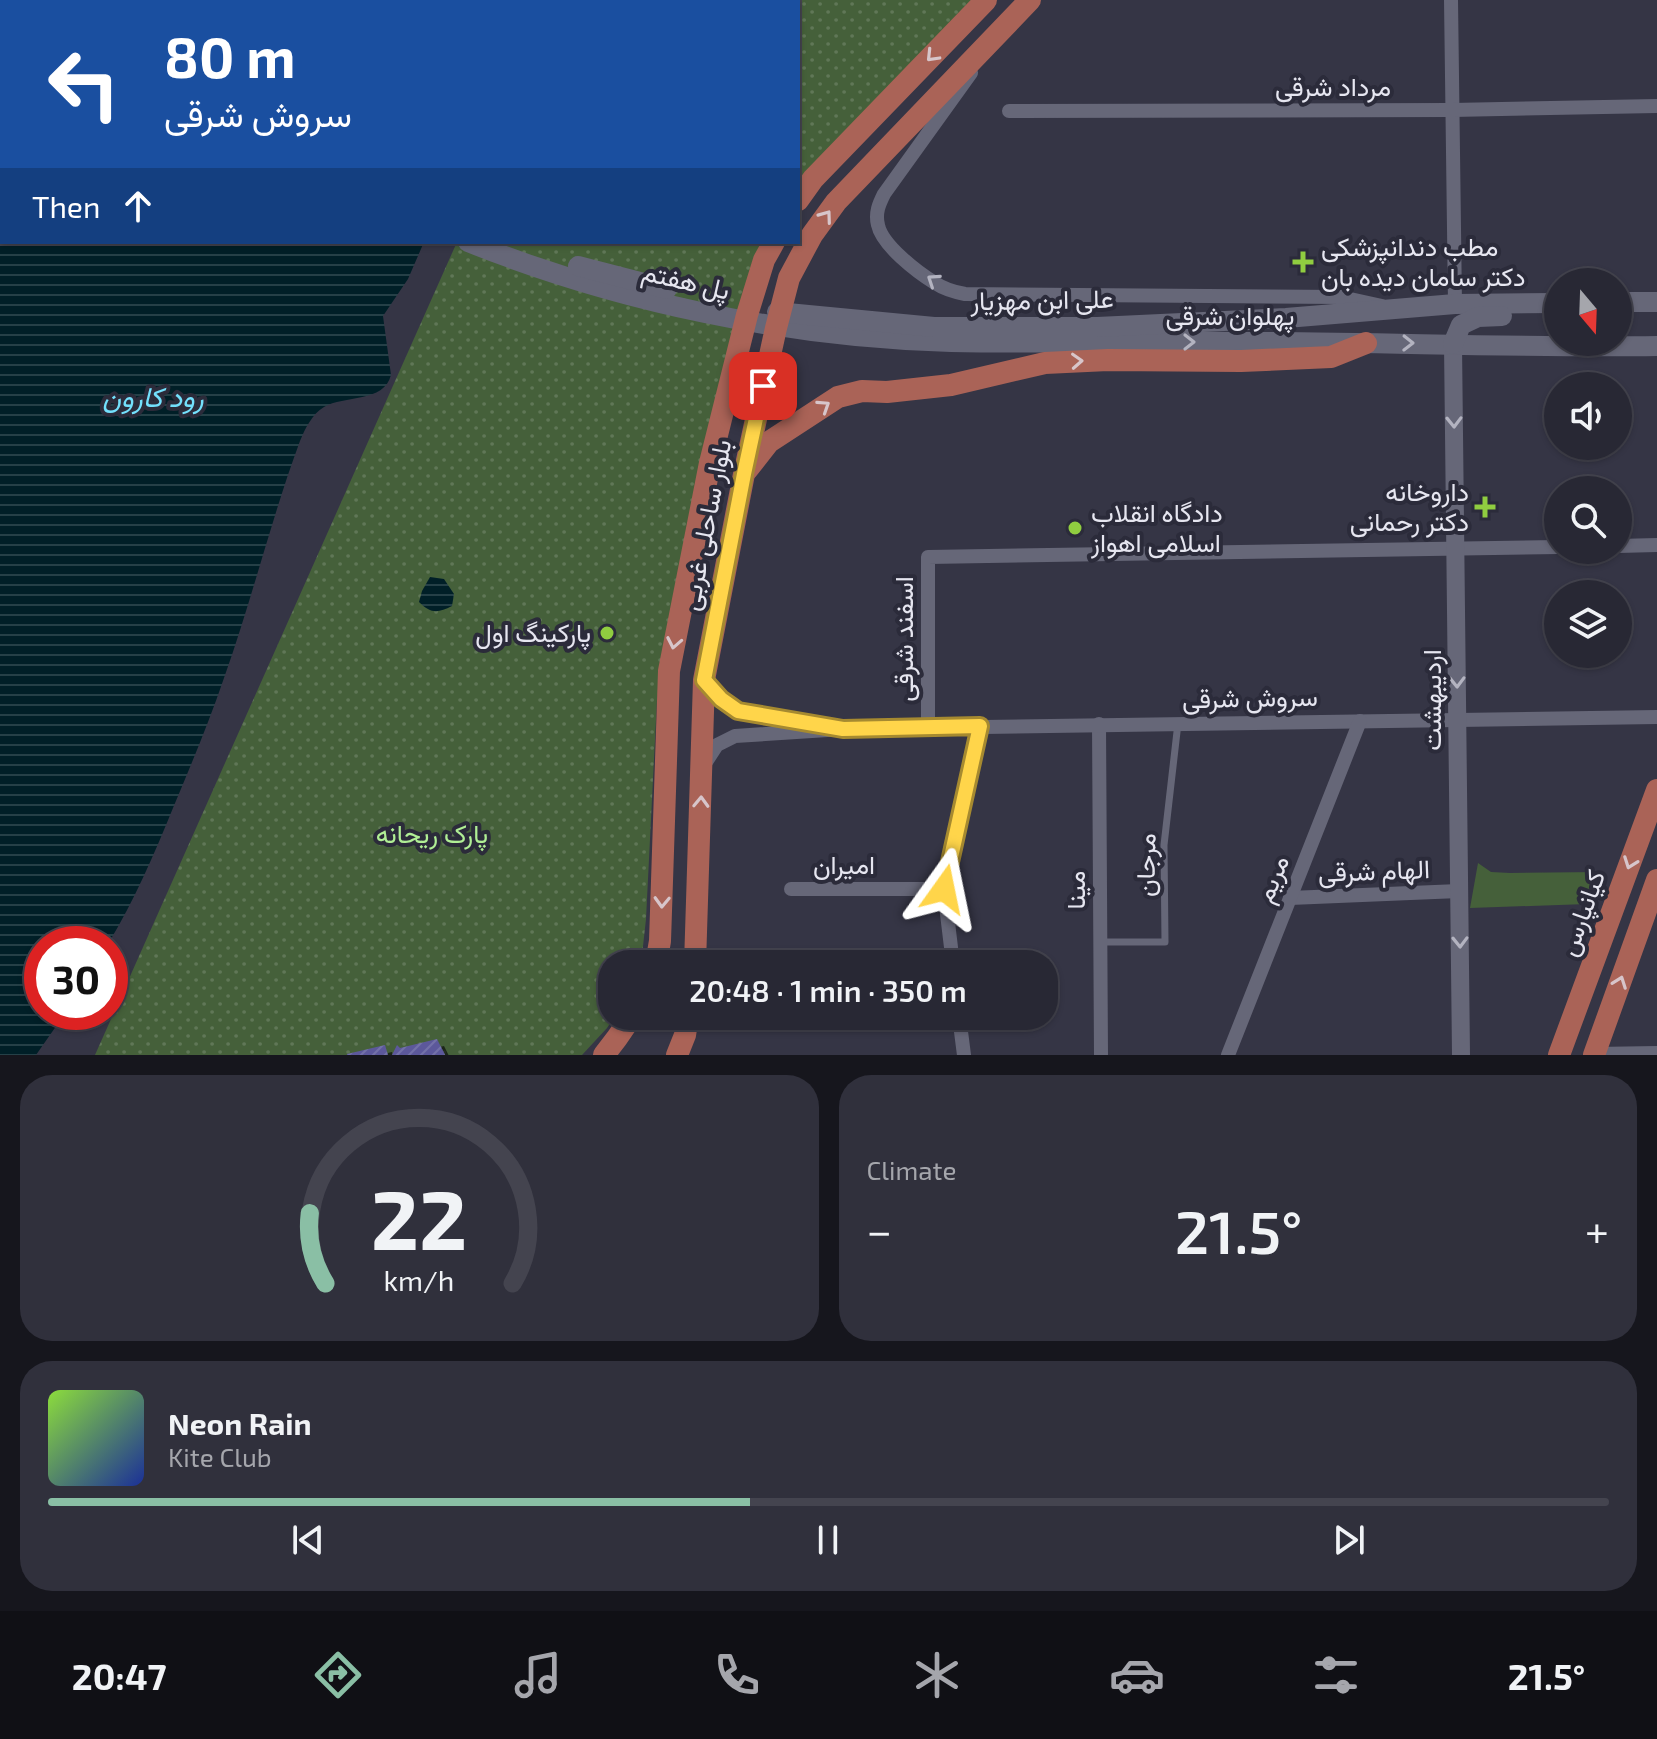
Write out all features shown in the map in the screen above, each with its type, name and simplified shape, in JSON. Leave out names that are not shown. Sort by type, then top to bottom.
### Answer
[{"type":"main road","points":[[800,197],[813,179],[986,0]]},
{"type":"main road","name":"بلوار ساحلی غربی","points":[[696,950],[704,680],[744,474],[789,278],[812,235],[836,202],[1030,0]]},
{"type":"main road","name":"پل هفتم","points":[[473,244],[571,279],[639,297],[736,320],[802,323]]},
{"type":"main road","name":"پل هفتم","points":[[512,244],[575,265],[802,323]]},
{"type":"main road","name":"بلوار ساحلی غربی","points":[[658,950],[669,671],[710,463],[747,315],[764,260],[773,244]]},
{"type":"main road","name":"پهلوان شرقی","points":[[1286,318],[1455,304],[1544,303]]},
{"type":"main road","points":[[1453,344],[1461,325],[1478,317],[1544,315]]},
{"type":"main road","name":"علی ابن مهزیار","points":[[802,323],[1097,327],[1286,318]]},
{"type":"main road","name":"پهلوان شرقی","points":[[802,323],[948,342],[1657,346]]},
{"type":"main road","points":[[744,474],[769,442],[838,397],[862,391],[887,392],[951,385],[1045,363],[1331,357],[1366,343]]},
{"type":"main road","name":"کیانپارس","points":[[1559,1055],[1657,790]]},
{"type":"main road","points":[[1594,1054],[1655,890]]},
{"type":"main road","points":[[604,1055],[622,1030]]},
{"type":"main road","points":[[677,1055],[686,1030]]},
{"type":"street","points":[[1451,0],[1455,304]]},
{"type":"street","name":"پهلوان شرقی","points":[[1011,18],[884,194],[877,209],[878,228],[885,241],[934,283],[965,294],[1341,297],[1398,309]]},
{"type":"street","name":"مرداد شرقی","points":[[1009,111],[1452,110],[1657,106]]},
{"type":"street","name":"اردیبهشت","points":[[1453,344],[1461,1055]]},
{"type":"street","points":[[1632,546],[1657,545]]},
{"type":"street","name":"اسفند شرقی","points":[[928,727],[928,557],[1544,547]]},
{"type":"street","points":[[704,680],[721,699],[738,711],[843,729]]},
{"type":"street","name":"سروش شرقی","points":[[843,729],[1657,717]]},
{"type":"street","name":"مریم","points":[[1228,1055],[1360,721]]},
{"type":"street","name":"مینا","points":[[1099,724],[1101,1055]]},
{"type":"street","points":[[951,950],[944,889],[980,726]]},
{"type":"street","points":[[702,769],[717,745],[735,736],[843,729]]},
{"type":"street","name":"امیران","points":[[791,889],[944,889]]},
{"type":"street","name":"الهام شرقی","points":[[1290,898],[1459,891]]},
{"type":"street","points":[[961,1030],[964,1055]]},
{"type":"street","points":[[1594,1054],[1657,1053]]},
{"type":"lane","name":"مرجان","points":[[1100,942],[1165,942],[1164,845],[1178,723]]},
{"type":"green space","points":[[800,0],[982,0],[800,194]]},
{"type":"green space","name":"پارک ریحانه","points":[[456,244],[771,244],[705,461],[657,699],[643,950],[598,950],[598,1030],[605,1030],[582,1055],[95,1055],[106,1030],[128,1030],[128,981]]},
{"type":"green space","points":[[1478,863],[1491,872],[1601,872],[1587,904],[1470,908]]},
{"type":"water","name":"رود کارون","points":[[0,244],[423,244],[408,279],[383,316],[391,375],[387,384],[372,394],[324,407],[312,418],[302,436],[212,711],[151,860],[118,926],[24,926],[24,1030],[53,1030],[36,1055],[0,1055]]},
{"type":"water","points":[[430,577],[444,579],[454,594],[452,606],[435,611],[419,602]]},
{"type":"building","points":[[437,1039],[445,1055],[392,1055],[397,1045],[400,1048]]},
{"type":"building","points":[[385,1045],[388,1055],[347,1055],[347,1054]]},
{"type":"place","name":"مطب دندانپزشکی دکتر سامان دیده بان","points":[[1303,262]]},
{"type":"place","name":"داروخانه دکتر رحمانی","points":[[1485,507]]},
{"type":"place","name":"دادگاه انقلاب اسلامی اهواز","points":[[1075,528]]},
{"type":"place","name":"پارکینگ اول","points":[[607,633]]},
{"type":"route","points":[[763,386],[704,680],[721,699],[738,711],[843,729],[980,726],[944,889]]}]
